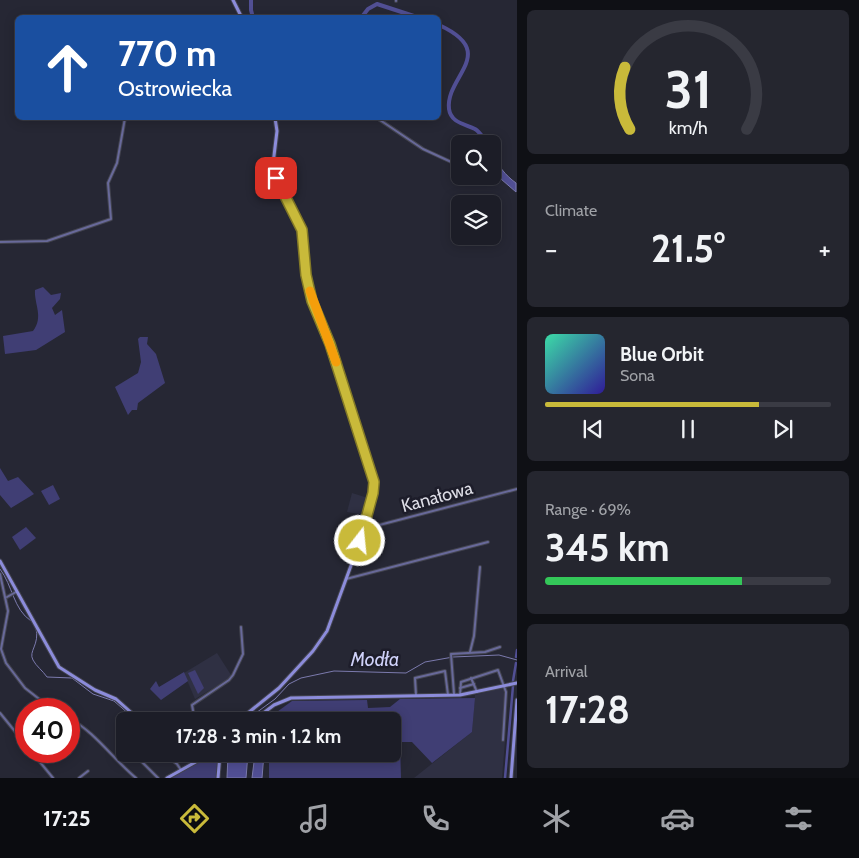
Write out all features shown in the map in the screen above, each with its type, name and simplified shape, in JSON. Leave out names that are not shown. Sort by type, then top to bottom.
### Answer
[{"type":"street","points":[[233,0],[240,15]]},
{"type":"street","points":[[0,242],[47,241],[111,220],[108,179],[117,163],[125,120]]},
{"type":"street","points":[[249,712],[279,688],[313,651],[330,625],[364,529],[374,490],[374,482],[330,344],[312,301],[306,275],[302,230],[281,192],[274,173],[273,164],[277,131],[275,120]]},
{"type":"street","points":[[380,120],[423,149],[451,162]]},
{"type":"street","name":"Kanałowa","points":[[364,529],[516,489]]},
{"type":"street","points":[[346,579],[488,542]]},
{"type":"street","points":[[0,561],[59,666],[95,690],[116,699],[131,712]]},
{"type":"street","points":[[470,652],[474,636],[480,567]]},
{"type":"street","points":[[0,574],[8,616],[1,649],[6,663],[25,688],[38,698]]},
{"type":"street","points":[[6,598],[17,592]]},
{"type":"street","points":[[193,712],[192,704],[229,680],[243,654],[240,627]]},
{"type":"street","points":[[454,695],[451,658],[453,653],[485,652],[500,646]]},
{"type":"street","points":[[460,694],[460,682],[496,669],[506,692],[503,740]]},
{"type":"street","points":[[416,695],[416,678],[445,671],[448,695]]},
{"type":"street","points":[[472,678],[477,692]]},
{"type":"street","points":[[266,712],[291,698],[454,695],[516,683]]},
{"type":"street","points":[[460,688],[474,684]]},
{"type":"street","points":[[511,778],[516,700]]},
{"type":"street","points":[[0,713],[15,731]]},
{"type":"street","points":[[80,725],[91,732],[111,756],[136,778]]},
{"type":"street","points":[[142,762],[158,778]]},
{"type":"street","points":[[174,762],[181,770]]},
{"type":"street","points":[[167,778],[196,762]]},
{"type":"street","points":[[218,778],[219,762]]},
{"type":"street","points":[[41,763],[53,778]]},
{"type":"street","points":[[79,778],[88,771]]},
{"type":"shaded area","points":[[501,168],[516,183],[516,192],[501,179]]},
{"type":"shaded area","points":[[43,287],[51,295],[61,293],[60,299],[52,308],[55,315],[62,310],[65,332],[36,350],[5,354],[3,336],[33,331],[36,326],[38,316],[35,290]]},
{"type":"shaded area","points":[[140,337],[148,337],[147,344],[156,354],[165,383],[138,403],[137,410],[132,410],[128,415],[115,387],[138,373],[141,362],[138,339]]},
{"type":"shaded area","points":[[0,468],[8,481],[18,477],[34,494],[11,508],[0,495]]},
{"type":"shaded area","points":[[53,485],[60,499],[49,505],[41,491]]},
{"type":"shaded area","points":[[352,493],[368,498],[365,515],[347,512]]},
{"type":"shaded area","points":[[26,527],[36,538],[20,550],[12,537]]},
{"type":"shaded area","points":[[217,653],[231,675],[230,678],[195,699],[184,673]]},
{"type":"shaded area","points":[[195,670],[204,688],[198,694],[188,673]]},
{"type":"shaded area","points":[[184,672],[188,681],[161,700],[150,689],[156,681],[159,687]]},
{"type":"shaded area","points":[[502,688],[505,694],[502,740],[505,741],[502,778],[414,778],[472,732],[475,695]]},
{"type":"shaded area","points":[[475,698],[472,732],[432,763],[412,742],[401,742],[401,712],[277,712],[292,701],[367,700],[368,708],[390,707],[400,699]]},
{"type":"shaded area","points":[[196,762],[219,762],[218,778],[167,778]]},
{"type":"shaded area","points":[[228,762],[247,762],[246,778],[227,778]]},
{"type":"shaded area","points":[[254,762],[263,762],[262,778],[252,778]]},
{"type":"shaded area","points":[[269,762],[401,762],[401,778],[269,778]]},
{"type":"waterway","points":[[251,0],[252,15]]},
{"type":"waterway","points":[[363,15],[368,9],[377,4],[411,15]]},
{"type":"waterway","points":[[441,26],[457,35],[466,45],[468,55],[450,97],[450,114],[455,120],[477,130],[481,135]]},
{"type":"waterway","name":"Modła","points":[[0,569],[20,610],[31,621]]},
{"type":"waterway","name":"Modła","points":[[36,628],[37,639],[32,657],[47,677],[72,678],[93,694],[114,701],[127,712]]},
{"type":"waterway","points":[[516,657],[517,650]]},
{"type":"waterway","name":"Modła","points":[[257,712],[275,699],[289,684],[301,678],[334,671],[406,673],[425,662],[453,657],[499,655],[517,660]]},
{"type":"waterway","points":[[513,681],[516,663]]},
{"type":"waterway","points":[[505,778],[513,686]]},
{"type":"slow traffic","points":[[310,291],[336,362]]},
{"type":"route","points":[[276,178],[281,192],[302,230],[306,275],[312,301],[330,344],[374,482],[369,510],[360,541]]}]
